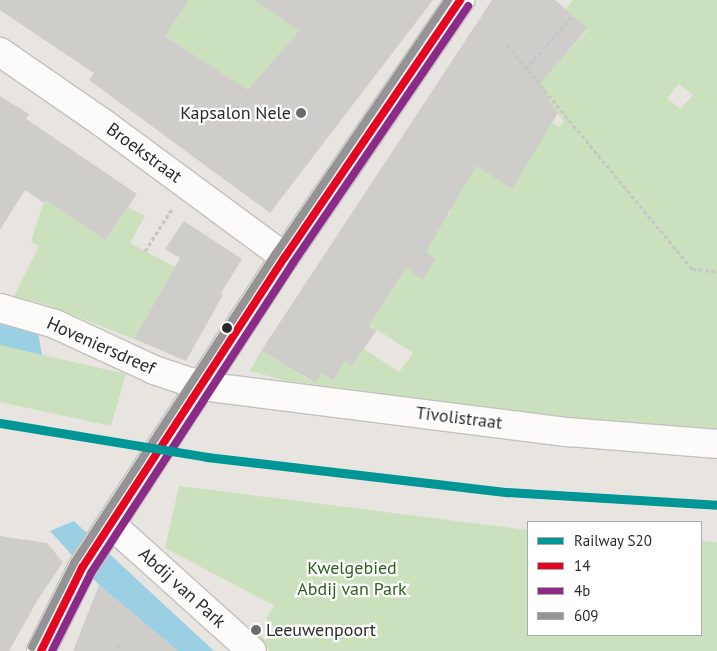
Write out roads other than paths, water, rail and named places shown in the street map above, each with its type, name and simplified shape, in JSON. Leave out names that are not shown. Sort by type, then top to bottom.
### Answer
[{"type":"street","points":[[41,651],[82,568],[285,257],[460,0]]},
{"type":"street","name":"Broekstraat","points":[[0,52],[103,123],[285,257]]},
{"type":"street","name":"Hoveniersdreef","points":[[0,308],[55,324],[154,370],[202,386]]},
{"type":"street","name":"Tivolistraat","points":[[202,386],[568,432],[717,444]]},
{"type":"street","name":"Abdij van Park","points":[[105,534],[252,651]]},
{"type":"water","points":[[0,322],[38,332],[42,355],[0,345]]},
{"type":"water","points":[[74,521],[214,651],[178,651],[100,586],[50,531]]},
{"type":"rail line","name":"S20","points":[[0,423],[207,457],[507,492],[717,505]]},
{"type":"place","name":"Kapsalon Nele","points":[[301,113]]},
{"type":"place","name":"Leeuwenpoort","points":[[256,630]]},
{"type":"park label","name":"Kwelgebied Abdij van Park","points":[[352,579]]}]
